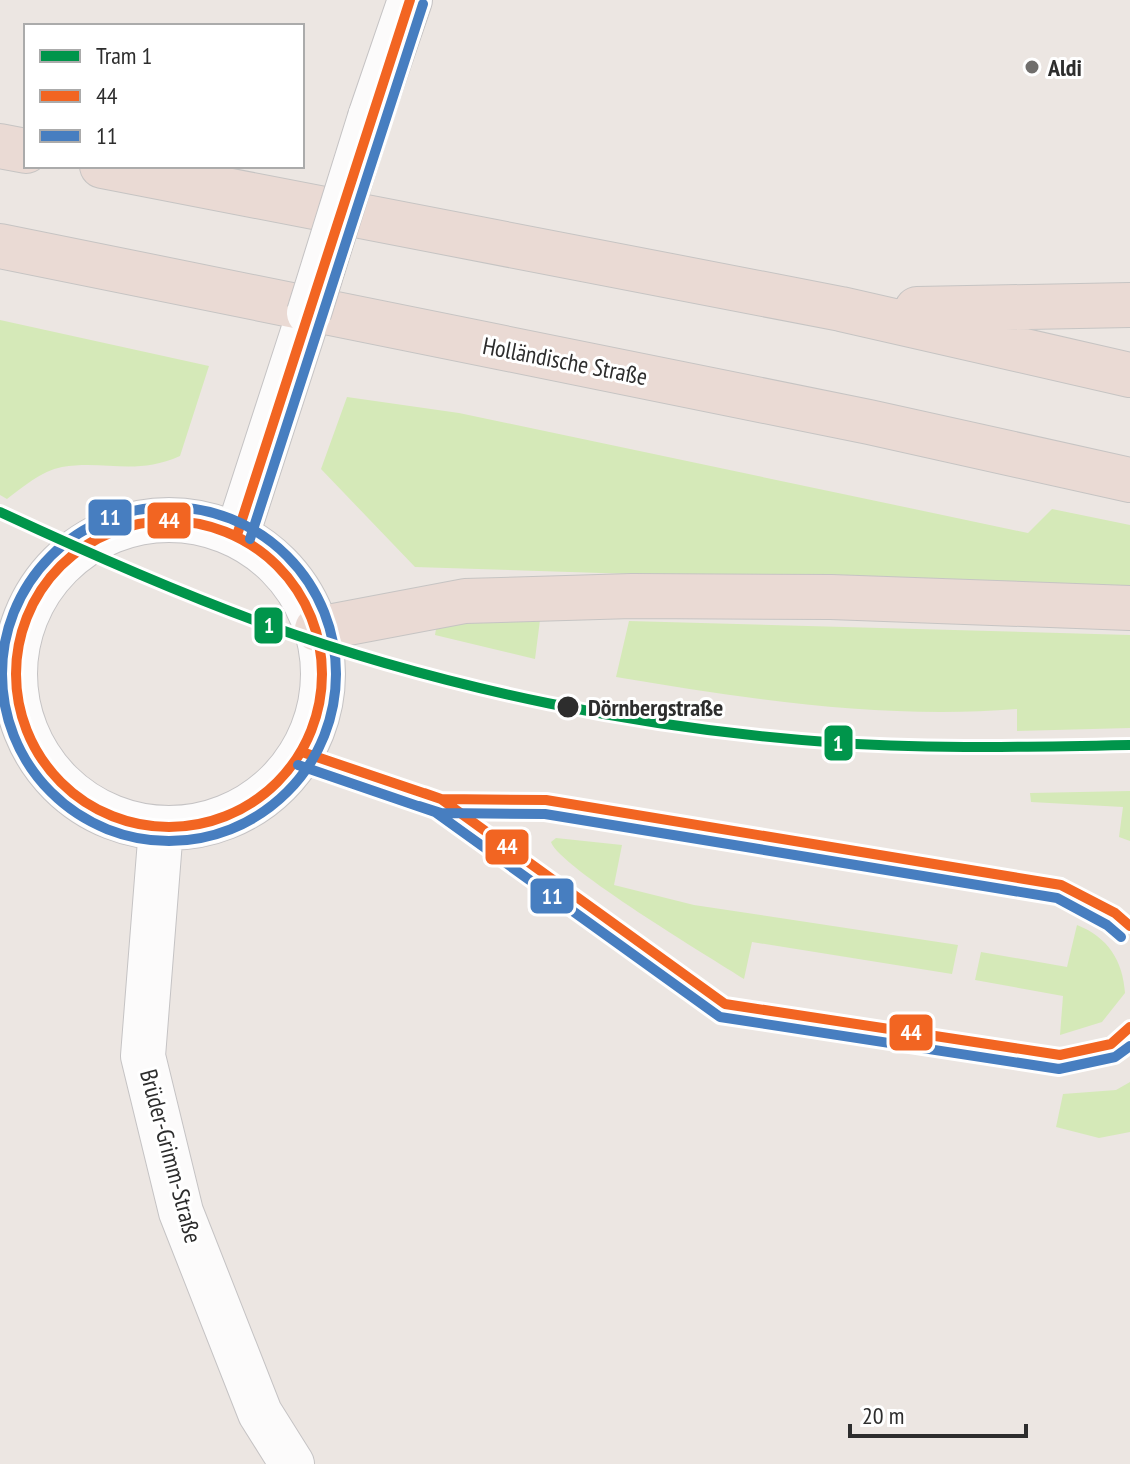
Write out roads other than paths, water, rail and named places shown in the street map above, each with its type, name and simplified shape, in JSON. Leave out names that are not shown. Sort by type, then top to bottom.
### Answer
[{"type":"highway","points":[[0,146],[24,151]]},
{"type":"highway","points":[[112,168],[841,309],[1130,375]]},
{"type":"highway","name":"Holländische Straße","points":[[0,246],[869,422],[1130,480]]},
{"type":"highway","points":[[841,309],[1130,305]]},
{"type":"highway","points":[[317,629],[465,601],[632,596],[831,597],[1130,608]]},
{"type":"street","points":[[237,535],[410,0]]},
{"type":"street","points":[[155,519],[198,522],[237,535],[273,559],[300,591],[317,629],[323,674],[320,701],[302,752],[276,785],[242,809],[203,825],[161,828],[120,821],[81,802],[51,774],[14,725],[13,610],[69,557],[115,529],[155,519]]},
{"type":"street","name":"Brüder-Grimm-Straße","points":[[161,828],[143,1056],[181,1212],[260,1413],[292,1464]]},
{"type":"tram line","name":"1","points":[[0,512],[132,572],[267,625],[406,669],[549,704],[695,728],[840,743],[949,747],[1130,745]]},
{"type":"place","name":"Aldi","points":[[1032,67]]},
{"type":"place","name":"Dörnbergstraße","points":[[568,707]]}]
